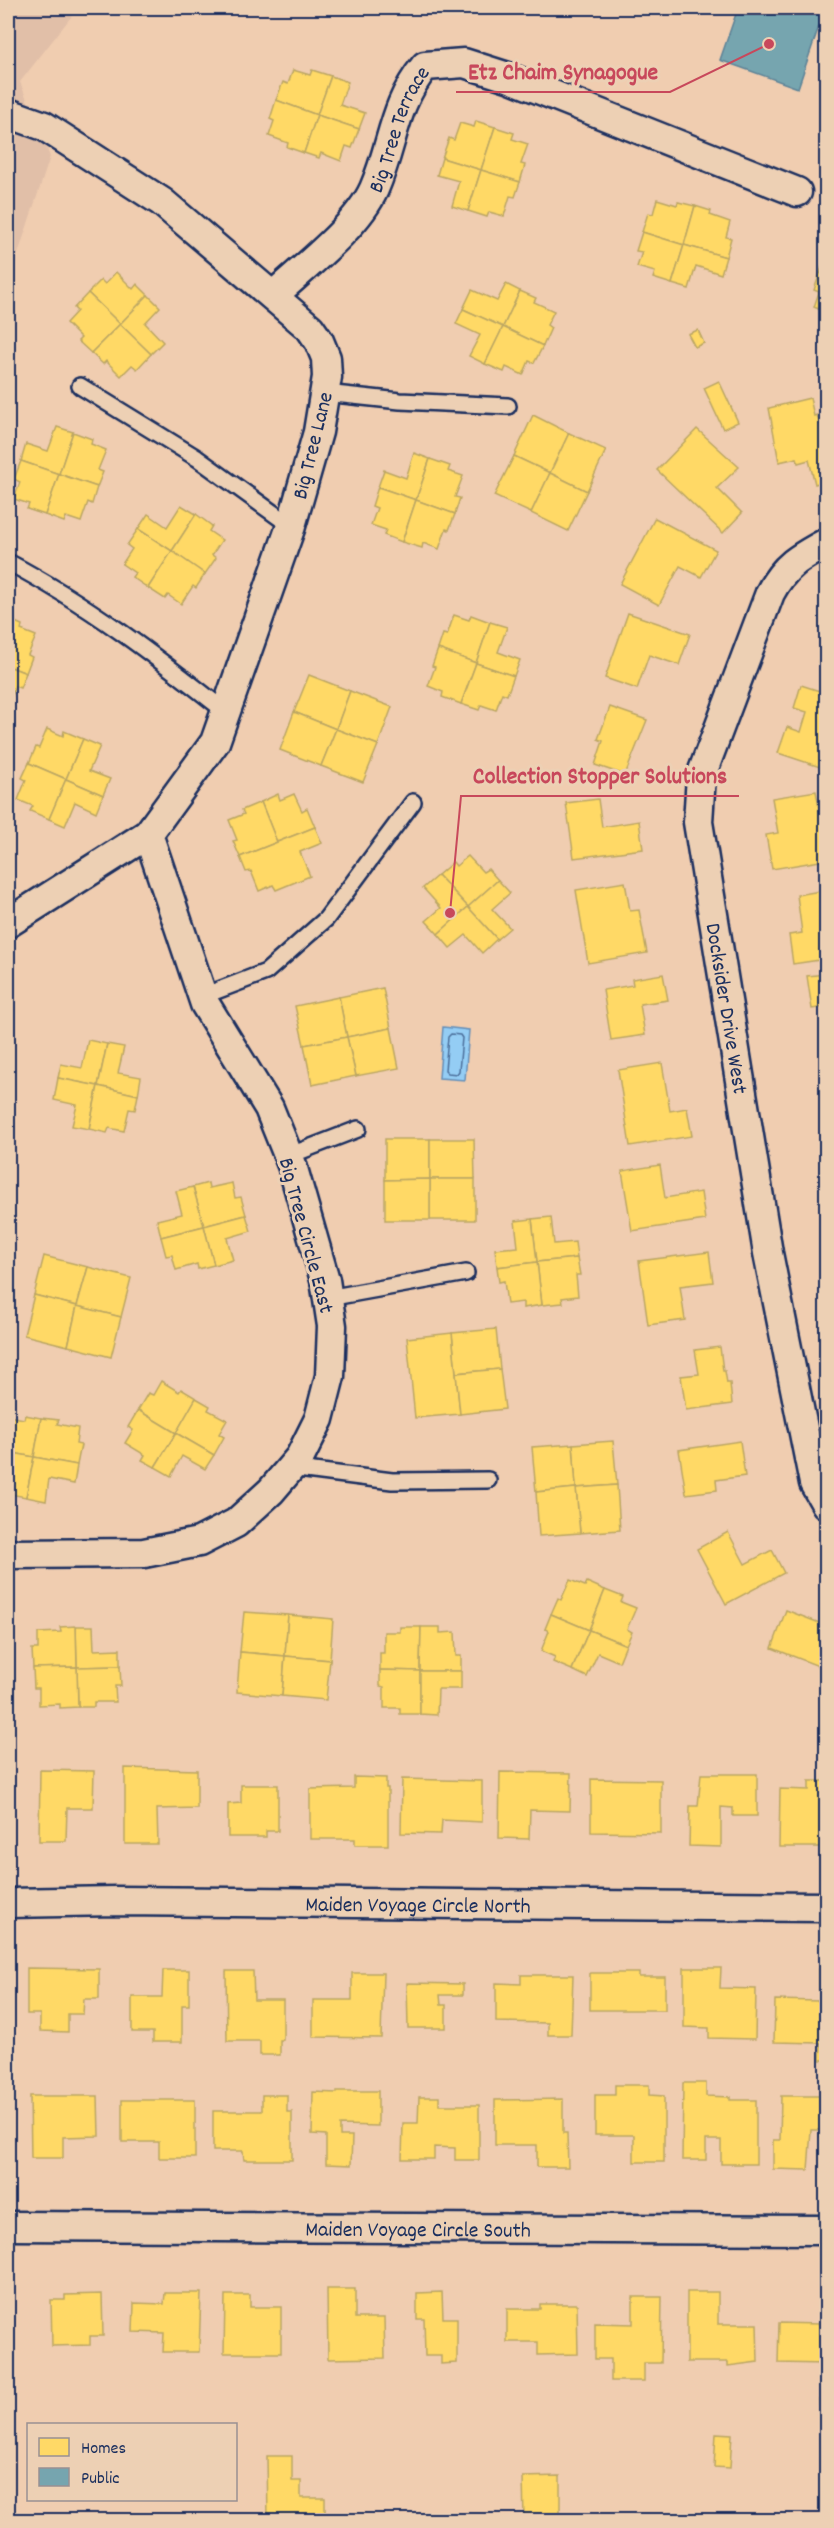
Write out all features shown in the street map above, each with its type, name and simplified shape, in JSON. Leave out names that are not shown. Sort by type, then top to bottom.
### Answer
[{"type":"street","name":"Big Tree Terrace","points":[[273,296],[357,218],[373,190],[403,99],[425,66],[464,63],[508,77],[796,192]]},
{"type":"street","name":"Big Tree Lane","points":[[8,113],[44,126],[162,202],[310,328],[319,340],[326,358],[325,393],[318,432],[291,525],[215,742],[148,834]]},
{"type":"street","name":"Docksider Drive West","points":[[826,543],[799,558],[779,576],[770,592],[701,776],[698,822],[768,1253],[814,1483],[826,1504]]},
{"type":"street","points":[[8,923],[148,834]]},
{"type":"street","name":"Big Tree Circle East","points":[[15,1554],[144,1553],[199,1542],[236,1523],[271,1491],[300,1457],[319,1419],[330,1376],[332,1326],[325,1280],[288,1156],[269,1108],[233,1052],[202,996],[148,834]]},
{"type":"street","name":"Maiden Voyage Circle North","points":[[8,1903],[116,1901],[826,1907]]},
{"type":"street","name":"Maiden Voyage Circle South","points":[[8,2226],[826,2230]]},
{"type":"lane","points":[[80,386],[197,458],[291,525]]},
{"type":"lane","points":[[325,393],[400,401],[508,406]]},
{"type":"lane","points":[[8,562],[96,615],[184,678],[226,712]]},
{"type":"lane","points":[[202,996],[266,972],[326,920],[413,802]]},
{"type":"lane","points":[[288,1156],[358,1129]]},
{"type":"lane","points":[[327,1298],[466,1273]]},
{"type":"lane","points":[[290,1468],[392,1481],[489,1480]]},
{"type":"shaded area","points":[[8,8],[78,8],[20,82],[50,157],[8,284]]},
{"type":"water","points":[[443,1027],[469,1030],[465,1080],[439,1078]]},
{"type":"building: Homes","points":[[293,70],[310,75],[312,70],[331,76],[317,115],[276,100],[283,82],[288,84]]},
{"type":"building: Homes","points":[[331,76],[348,82],[340,105],[365,113],[359,129],[317,115]]},
{"type":"building: Homes","points":[[276,100],[317,115],[304,153],[287,147],[288,143],[269,136],[274,121],[270,119]]},
{"type":"building: Homes","points":[[317,115],[359,129],[352,148],[346,146],[341,161],[321,153],[319,158],[304,153]]},
{"type":"building: Homes","points":[[476,121],[495,127],[481,170],[442,158],[449,138],[454,140],[460,123],[474,127]]},
{"type":"building: Homes","points":[[495,127],[514,133],[512,139],[528,144],[521,164],[525,165],[520,182],[481,170]]},
{"type":"building: Homes","points":[[442,158],[481,170],[468,211],[452,206],[459,181],[437,175]]},
{"type":"building: Homes","points":[[481,170],[520,182],[515,197],[510,196],[504,216],[489,212],[487,217],[468,211]]},
{"type":"building: Homes","points":[[657,199],[677,205],[678,202],[695,206],[684,245],[642,232],[648,213],[653,214]]},
{"type":"building: Homes","points":[[695,206],[711,211],[710,215],[730,222],[726,237],[731,238],[726,257],[684,245]]},
{"type":"building: Homes","points":[[642,232],[684,245],[672,284],[653,278],[655,272],[637,267],[642,252],[636,251]]},
{"type":"building: Homes","points":[[684,245],[726,257],[721,274],[696,266],[689,289],[672,284]]},
{"type":"building: Homes","points":[[826,256],[826,275],[820,273]]},
{"type":"building: Homes","points":[[116,272],[133,289],[137,284],[148,295],[120,324],[88,293],[101,280],[105,284]]},
{"type":"building: Homes","points":[[820,273],[826,275],[826,312],[814,307],[819,292],[814,290]]},
{"type":"building: Homes","points":[[506,284],[520,291],[503,327],[463,309],[472,290],[497,301]]},
{"type":"building: Homes","points":[[520,291],[536,298],[534,302],[554,311],[547,325],[551,328],[543,346],[503,327]]},
{"type":"building: Homes","points":[[88,293],[120,324],[91,353],[78,341],[81,338],[66,323],[77,311],[74,308]]},
{"type":"building: Homes","points":[[148,295],[160,307],[145,323],[163,342],[151,354],[120,324]]},
{"type":"building: Homes","points":[[463,309],[503,327],[485,364],[469,356],[480,335],[456,324]]},
{"type":"building: Homes","points":[[120,324],[151,354],[137,369],[132,365],[121,376],[106,361],[103,364],[91,353]]},
{"type":"building: Homes","points":[[503,327],[543,346],[534,363],[529,361],[523,375],[506,367],[504,372],[485,364]]},
{"type":"building: Homes","points":[[698,330],[704,343],[695,347],[688,334]]},
{"type":"building: Homes","points":[[719,381],[738,422],[723,429],[704,388]]},
{"type":"building: Homes","points":[[810,398],[814,416],[817,415],[826,444],[826,481],[815,484],[809,460],[798,463],[797,458],[779,462],[769,408]]},
{"type":"building: Homes","points":[[533,415],[569,433],[550,473],[514,456]]},
{"type":"building: Homes","points":[[57,427],[73,432],[59,474],[21,461],[26,444],[48,451]]},
{"type":"building: Homes","points":[[697,429],[739,467],[717,488],[742,513],[723,533],[657,470]]},
{"type":"building: Homes","points":[[73,432],[92,439],[91,444],[106,450],[98,470],[103,472],[97,487],[59,474]]},
{"type":"building: Homes","points":[[569,433],[606,450],[587,491],[550,473]]},
{"type":"building: Homes","points":[[414,453],[430,459],[416,500],[378,487],[384,470],[406,478]]},
{"type":"building: Homes","points":[[514,456],[550,473],[531,513],[494,496]]},
{"type":"building: Homes","points":[[430,459],[450,466],[448,471],[463,476],[455,497],[460,498],[455,514],[416,500]]},
{"type":"building: Homes","points":[[21,461],[59,474],[45,515],[27,509],[29,504],[14,499],[20,482],[14,479]]},
{"type":"building: Homes","points":[[550,473],[587,491],[568,531],[531,513]]},
{"type":"building: Homes","points":[[59,474],[97,487],[92,504],[88,502],[81,522],[66,517],[64,522],[45,515]]},
{"type":"building: Homes","points":[[378,487],[416,500],[402,542],[384,535],[386,530],[371,525],[377,508],[372,506]]},
{"type":"building: Homes","points":[[416,500],[455,514],[449,530],[446,529],[439,549],[423,543],[422,548],[402,542]]},
{"type":"building: Homes","points":[[181,505],[196,514],[172,551],[138,529],[148,514],[167,527]]},
{"type":"building: Homes","points":[[196,514],[212,526],[209,531],[222,540],[212,555],[216,558],[205,574],[172,551]]},
{"type":"building: Homes","points":[[655,518],[716,550],[701,577],[680,566],[659,605],[620,584]]},
{"type":"building: Homes","points":[[138,529],[172,551],[148,588],[132,577],[135,573],[122,564],[132,549],[127,545]]},
{"type":"building: Homes","points":[[172,551],[205,574],[196,588],[193,586],[181,604],[168,595],[165,599],[148,588]]},
{"type":"building: Homes","points":[[628,613],[690,634],[679,665],[649,655],[637,689],[605,678]]},
{"type":"building: Homes","points":[[454,615],[469,620],[471,615],[490,622],[476,663],[438,649],[443,634],[447,635]]},
{"type":"building: Homes","points":[[8,619],[22,625],[21,630],[36,636],[28,655],[32,657],[26,673],[8,666]]},
{"type":"building: Homes","points":[[490,622],[507,627],[498,652],[520,660],[514,676],[476,663]]},
{"type":"building: Homes","points":[[826,639],[826,665],[818,662]]},
{"type":"building: Homes","points":[[438,649],[476,663],[461,704],[442,697],[443,692],[428,686],[435,667],[432,666]]},
{"type":"building: Homes","points":[[476,663],[514,676],[507,695],[502,693],[496,710],[481,705],[479,710],[461,704]]},
{"type":"building: Homes","points":[[8,666],[26,673],[20,688],[15,686],[8,707]]},
{"type":"building: Homes","points":[[309,675],[350,691],[336,729],[294,712]]},
{"type":"building: Homes","points":[[801,685],[826,693],[826,769],[778,753],[787,727],[801,732],[807,712],[794,708]]},
{"type":"building: Homes","points":[[350,691],[392,707],[378,745],[336,729]]},
{"type":"building: Homes","points":[[610,707],[647,720],[625,775],[595,765],[603,741],[598,739]]},
{"type":"building: Homes","points":[[294,712],[336,729],[321,766],[280,750]]},
{"type":"building: Homes","points":[[47,729],[63,736],[64,731],[83,739],[66,779],[29,763],[36,747],[39,748]]},
{"type":"building: Homes","points":[[336,729],[378,745],[363,782],[321,766]]},
{"type":"building: Homes","points":[[83,739],[100,746],[89,771],[110,779],[103,795],[66,779]]},
{"type":"building: Homes","points":[[29,763],[66,779],[49,819],[30,811],[33,806],[18,800],[26,780],[22,778]]},
{"type":"building: Homes","points":[[66,779],[103,795],[96,812],[75,802],[65,826],[49,819]]},
{"type":"building: Homes","points":[[816,791],[820,813],[826,812],[826,834],[824,835],[826,860],[772,869],[766,835],[778,833],[772,798]]},
{"type":"building: Homes","points":[[278,794],[280,800],[294,794],[302,811],[307,808],[315,827],[277,842],[261,802]]},
{"type":"building: Homes","points":[[598,799],[602,827],[639,821],[643,849],[574,858],[566,803]]},
{"type":"building: Homes","points":[[261,802],[277,842],[240,857],[233,841],[237,840],[229,820],[244,814],[242,810]]},
{"type":"building: Homes","points":[[315,827],[322,843],[300,852],[310,876],[276,890],[273,885],[259,891],[251,871],[246,872],[240,857]]},
{"type":"building: Homes","points":[[468,856],[483,872],[488,869],[498,880],[468,907],[438,875],[453,862],[456,866]]},
{"type":"building: Homes","points":[[438,875],[468,907],[438,934],[426,921],[441,908],[423,888]]},
{"type":"building: Homes","points":[[498,880],[510,893],[492,909],[510,928],[497,939],[468,907]]},
{"type":"building: Homes","points":[[625,882],[630,911],[639,910],[647,953],[588,963],[576,890]]},
{"type":"building: Homes","points":[[826,890],[826,959],[793,964],[789,935],[802,933],[797,895]]},
{"type":"building: Homes","points":[[468,907],[497,939],[482,953],[466,935],[450,948],[438,934]]},
{"type":"building: Homes","points":[[663,974],[668,1000],[640,1004],[645,1035],[611,1040],[603,990],[633,985],[632,979]]},
{"type":"building: Homes","points":[[826,974],[826,1030],[824,1007],[812,1009],[807,976]]},
{"type":"building: Homes","points":[[383,988],[391,1028],[347,1037],[339,997]]},
{"type":"building: Homes","points":[[339,997],[347,1037],[304,1045],[295,1006]]},
{"type":"building: Homes","points":[[391,1028],[399,1068],[356,1076],[347,1037]]},
{"type":"building: Homes","points":[[347,1037],[356,1076],[312,1085],[304,1045]]},
{"type":"building: Homes","points":[[88,1040],[107,1044],[98,1086],[58,1078],[61,1064],[82,1068]]},
{"type":"building: Homes","points":[[107,1044],[124,1047],[118,1073],[141,1077],[138,1095],[98,1086]]},
{"type":"building: Homes","points":[[662,1063],[670,1111],[687,1108],[692,1136],[630,1146],[618,1070]]},
{"type":"building: Homes","points":[[826,1069],[826,1110],[820,1070]]},
{"type":"building: Homes","points":[[58,1078],[98,1086],[89,1129],[72,1126],[77,1105],[54,1100]]},
{"type":"building: Homes","points":[[98,1086],[138,1095],[135,1110],[129,1109],[124,1131],[109,1128],[107,1133],[89,1129]]},
{"type":"building: Homes","points":[[385,1139],[430,1139],[430,1179],[385,1180]]},
{"type":"building: Homes","points":[[430,1139],[474,1139],[475,1179],[430,1179]]},
{"type":"building: Homes","points":[[826,1164],[826,1190],[823,1165]]},
{"type":"building: Homes","points":[[660,1165],[665,1198],[701,1192],[705,1220],[632,1231],[622,1171]]},
{"type":"building: Homes","points":[[430,1179],[475,1179],[475,1220],[430,1220]]},
{"type":"building: Homes","points":[[430,1179],[430,1220],[385,1220],[385,1180]]},
{"type":"building: Homes","points":[[208,1183],[209,1188],[232,1183],[235,1198],[241,1197],[246,1215],[204,1226],[193,1187]]},
{"type":"building: Homes","points":[[193,1187],[204,1226],[161,1237],[157,1220],[182,1214],[176,1191]]},
{"type":"building: Homes","points":[[246,1215],[251,1231],[227,1238],[233,1260],[214,1265],[204,1226]]},
{"type":"building: Homes","points":[[551,1217],[554,1244],[575,1242],[577,1258],[537,1262],[532,1219]]},
{"type":"building: Homes","points":[[532,1219],[537,1262],[497,1267],[495,1249],[518,1247],[515,1221]]},
{"type":"building: Homes","points":[[204,1226],[214,1265],[198,1269],[197,1264],[176,1270],[172,1255],[166,1256],[161,1237]]},
{"type":"building: Homes","points":[[709,1252],[713,1282],[680,1286],[685,1320],[648,1325],[639,1261]]},
{"type":"building: Homes","points":[[44,1256],[88,1267],[77,1306],[34,1295]]},
{"type":"building: Homes","points":[[577,1258],[580,1275],[576,1275],[578,1296],[562,1298],[563,1303],[542,1305],[537,1262]]},
{"type":"building: Homes","points":[[537,1262],[542,1305],[523,1308],[523,1302],[507,1304],[504,1281],[499,1282],[497,1267]]},
{"type":"building: Homes","points":[[88,1267],[131,1278],[121,1317],[77,1306]]},
{"type":"building: Homes","points":[[34,1295],[77,1306],[68,1346],[24,1335]]},
{"type":"building: Homes","points":[[77,1306],[121,1317],[111,1357],[68,1346]]},
{"type":"building: Homes","points":[[496,1329],[500,1369],[456,1373],[452,1333]]},
{"type":"building: Homes","points":[[452,1333],[460,1414],[415,1418],[407,1338]]},
{"type":"building: Homes","points":[[720,1347],[723,1371],[725,1371],[727,1383],[730,1383],[732,1404],[686,1410],[681,1376],[699,1374],[695,1350]]},
{"type":"building: Homes","points":[[500,1369],[505,1409],[460,1414],[456,1373]]},
{"type":"building: Homes","points":[[161,1381],[179,1392],[181,1389],[196,1398],[176,1433],[138,1410],[148,1393],[153,1395]]},
{"type":"building: Homes","points":[[196,1398],[210,1406],[208,1410],[227,1420],[219,1434],[224,1437],[214,1455],[176,1433]]},
{"type":"building: Homes","points":[[138,1410],[176,1433],[155,1467],[142,1460],[145,1455],[125,1443],[133,1430],[128,1427]]},
{"type":"building: Homes","points":[[25,1415],[41,1418],[34,1457],[8,1452],[8,1416],[24,1419]]},
{"type":"building: Homes","points":[[41,1418],[59,1420],[57,1424],[78,1428],[76,1444],[81,1445],[77,1465],[34,1457]]},
{"type":"building: Homes","points":[[176,1433],[214,1455],[205,1469],[182,1456],[171,1476],[155,1467]]},
{"type":"building: Homes","points":[[613,1441],[617,1485],[576,1488],[573,1444]]},
{"type":"building: Homes","points":[[740,1441],[745,1476],[716,1480],[717,1490],[686,1494],[679,1450]]},
{"type":"building: Homes","points":[[573,1444],[576,1488],[536,1492],[532,1447]]},
{"type":"building: Homes","points":[[8,1452],[34,1457],[26,1497],[9,1494],[13,1471],[8,1470]]},
{"type":"building: Homes","points":[[34,1457],[77,1465],[74,1484],[49,1479],[46,1501],[26,1497]]},
{"type":"building: Homes","points":[[617,1485],[620,1530],[580,1533],[576,1488]]},
{"type":"building: Homes","points":[[576,1488],[580,1533],[539,1536],[536,1492]]},
{"type":"building: Homes","points":[[728,1532],[745,1564],[772,1550],[784,1573],[726,1604],[697,1549]]},
{"type":"building: Homes","points":[[570,1580],[585,1586],[587,1582],[605,1590],[589,1630],[551,1614],[558,1598],[561,1600]]},
{"type":"building: Homes","points":[[605,1590],[623,1597],[621,1602],[636,1608],[627,1629],[632,1632],[626,1645],[589,1630]]},
{"type":"building: Homes","points":[[786,1610],[822,1624],[826,1612],[826,1669],[772,1648]]},
{"type":"building: Homes","points":[[244,1612],[288,1615],[285,1656],[240,1652]]},
{"type":"building: Homes","points":[[551,1614],[589,1630],[572,1670],[553,1662],[555,1657],[541,1651],[549,1631],[545,1629]]},
{"type":"building: Homes","points":[[288,1615],[333,1619],[330,1660],[285,1656]]},
{"type":"building: Homes","points":[[76,1626],[93,1626],[94,1650],[120,1649],[120,1666],[77,1667]]},
{"type":"building: Homes","points":[[76,1626],[77,1667],[33,1668],[32,1649],[38,1649],[38,1633],[61,1632],[60,1627]]},
{"type":"building: Homes","points":[[400,1627],[421,1627],[420,1671],[380,1670],[380,1653],[384,1653],[384,1632],[400,1632]]},
{"type":"building: Homes","points":[[421,1627],[440,1627],[440,1633],[455,1632],[456,1656],[461,1656],[461,1671],[420,1671]]},
{"type":"building: Homes","points":[[589,1630],[626,1645],[619,1662],[598,1653],[587,1677],[572,1670]]},
{"type":"building: Homes","points":[[240,1652],[285,1656],[282,1696],[237,1692]]},
{"type":"building: Homes","points":[[285,1656],[330,1660],[326,1700],[282,1696]]},
{"type":"building: Homes","points":[[120,1666],[121,1686],[115,1686],[116,1702],[94,1702],[94,1707],[78,1707],[77,1667]]},
{"type":"building: Homes","points":[[77,1667],[78,1707],[60,1708],[60,1704],[39,1705],[39,1688],[34,1688],[33,1668]]},
{"type":"building: Homes","points":[[380,1670],[420,1671],[420,1714],[400,1714],[400,1708],[384,1708],[384,1687],[380,1686]]},
{"type":"building: Homes","points":[[420,1671],[461,1671],[461,1689],[438,1689],[437,1715],[420,1714]]},
{"type":"building: Homes","points":[[125,1768],[197,1770],[197,1808],[157,1809],[158,1844],[125,1844]]},
{"type":"building: Homes","points":[[40,1770],[94,1771],[93,1808],[67,1808],[66,1841],[39,1841]]},
{"type":"building: Homes","points":[[500,1772],[571,1773],[570,1811],[530,1810],[529,1839],[499,1838]]},
{"type":"building: Homes","points":[[701,1774],[757,1774],[757,1816],[733,1816],[733,1808],[721,1807],[721,1847],[689,1846],[690,1806],[698,1806]]},
{"type":"building: Homes","points":[[354,1777],[386,1778],[388,1845],[355,1845],[355,1839],[310,1839],[310,1789],[354,1788]]},
{"type":"building: Homes","points":[[402,1779],[482,1781],[482,1822],[442,1820],[441,1834],[401,1833]]},
{"type":"building: Homes","points":[[591,1779],[661,1780],[661,1833],[591,1832]]},
{"type":"building: Homes","points":[[8,1780],[9,1780],[8,1841]]},
{"type":"building: Homes","points":[[809,1781],[826,1781],[825,1847],[779,1847],[780,1789],[809,1790]]},
{"type":"building: Homes","points":[[241,1785],[278,1785],[278,1831],[266,1831],[266,1837],[228,1837],[228,1804],[241,1803]]},
{"type":"building: Homes","points":[[27,1968],[99,1969],[99,1999],[84,1999],[83,2014],[68,2014],[68,2032],[40,2031],[40,2014],[27,2014]]},
{"type":"building: Homes","points":[[684,1968],[721,1968],[720,1988],[756,1989],[755,2039],[709,2038],[709,2028],[684,2027]]},
{"type":"building: Homes","points":[[819,1969],[826,1969],[826,2060],[820,2060],[821,2043],[774,2042],[775,2000],[819,2001]]},
{"type":"building: Homes","points":[[163,1970],[189,1970],[189,2005],[182,2005],[182,2042],[153,2042],[153,2032],[132,2032],[132,1997],[162,1997]]},
{"type":"building: Homes","points":[[226,1971],[253,1971],[254,2000],[283,2000],[283,2040],[280,2040],[280,2055],[260,2055],[260,2041],[227,2041]]},
{"type":"building: Homes","points":[[352,1973],[383,1973],[381,2038],[313,2037],[313,2000],[352,2000]]},
{"type":"building: Homes","points":[[590,1973],[639,1973],[639,1977],[665,1977],[665,2010],[590,2010]]},
{"type":"building: Homes","points":[[521,1975],[573,1975],[571,2035],[548,2035],[548,2023],[496,2022],[496,1983],[521,1984]]},
{"type":"building: Homes","points":[[407,1983],[463,1984],[463,1995],[440,1995],[441,2005],[446,2005],[446,2028],[408,2028]]},
{"type":"building: Homes","points":[[683,2083],[706,2083],[706,2096],[730,2097],[730,2100],[756,2100],[756,2164],[721,2164],[721,2140],[706,2140],[706,2160],[682,2160]]},
{"type":"building: Homes","points":[[615,2085],[649,2085],[649,2095],[664,2096],[664,2162],[634,2162],[634,2135],[595,2135],[595,2095],[615,2095]]},
{"type":"building: Homes","points":[[337,2091],[378,2091],[378,2126],[340,2125],[340,2136],[352,2136],[351,2165],[326,2164],[326,2135],[312,2134],[313,2092],[337,2093]]},
{"type":"building: Homes","points":[[262,2095],[287,2095],[287,2112],[292,2112],[292,2160],[244,2160],[243,2151],[213,2151],[213,2111],[262,2111]]},
{"type":"building: Homes","points":[[30,2096],[98,2096],[99,2136],[63,2137],[63,2158],[31,2158]]},
{"type":"building: Homes","points":[[781,2096],[826,2096],[826,2137],[820,2137],[820,2130],[811,2130],[808,2170],[773,2169],[773,2140],[780,2140]]},
{"type":"building: Homes","points":[[419,2097],[439,2097],[439,2105],[479,2105],[479,2160],[455,2160],[455,2148],[434,2147],[434,2159],[402,2159],[403,2123],[418,2123]]},
{"type":"building: Homes","points":[[563,2099],[563,2133],[567,2133],[568,2167],[537,2167],[537,2145],[495,2145],[495,2100]]},
{"type":"building: Homes","points":[[122,2100],[195,2100],[195,2158],[159,2158],[159,2142],[122,2142]]},
{"type":"building: Homes","points":[[327,2289],[355,2289],[355,2318],[384,2318],[385,2358],[328,2359]]},
{"type":"building: Homes","points":[[442,2292],[443,2318],[457,2318],[457,2363],[441,2364],[441,2356],[425,2356],[424,2319],[417,2319],[417,2293]]},
{"type":"building: Homes","points":[[687,2292],[718,2292],[718,2324],[757,2324],[758,2362],[728,2366],[728,2362],[687,2362]]},
{"type":"building: Homes","points":[[165,2293],[201,2293],[199,2352],[163,2352],[164,2333],[133,2332],[134,2303],[164,2304]]},
{"type":"building: Homes","points":[[102,2294],[103,2336],[90,2336],[90,2345],[52,2346],[51,2300],[65,2300],[65,2295]]},
{"type":"building: Homes","points":[[225,2295],[250,2295],[250,2307],[281,2307],[281,2353],[224,2353]]},
{"type":"building: Homes","points":[[633,2297],[662,2297],[661,2363],[644,2363],[644,2381],[611,2381],[611,2359],[595,2359],[595,2323],[633,2324]]},
{"type":"building: Homes","points":[[820,2297],[826,2297],[826,2364],[778,2363],[779,2323],[820,2324]]},
{"type":"building: Homes","points":[[540,2304],[577,2304],[578,2354],[538,2355],[538,2342],[507,2342],[507,2309],[540,2309]]},
{"type":"building: Homes","points":[[8,2322],[14,2322],[13,2353],[8,2353]]},
{"type":"building: Homes","points":[[819,2399],[826,2399],[826,2409],[820,2409]]},
{"type":"building: Homes","points":[[716,2433],[732,2434],[730,2468],[714,2467]]},
{"type":"building: Homes","points":[[267,2456],[292,2456],[292,2481],[301,2481],[301,2498],[325,2498],[325,2520],[268,2520]]},
{"type":"building: Homes","points":[[560,2476],[560,2520],[524,2520],[523,2477]]},
{"type":"building: Public","points":[[738,8],[775,8],[784,11],[786,8],[826,8],[826,29],[819,26],[798,88],[720,60]]},
{"type":"place","name":"Etz Chaim Synagogue","points":[[769,44]]},
{"type":"place","name":"Collection Stopper Solutions","points":[[450,913]]}]
